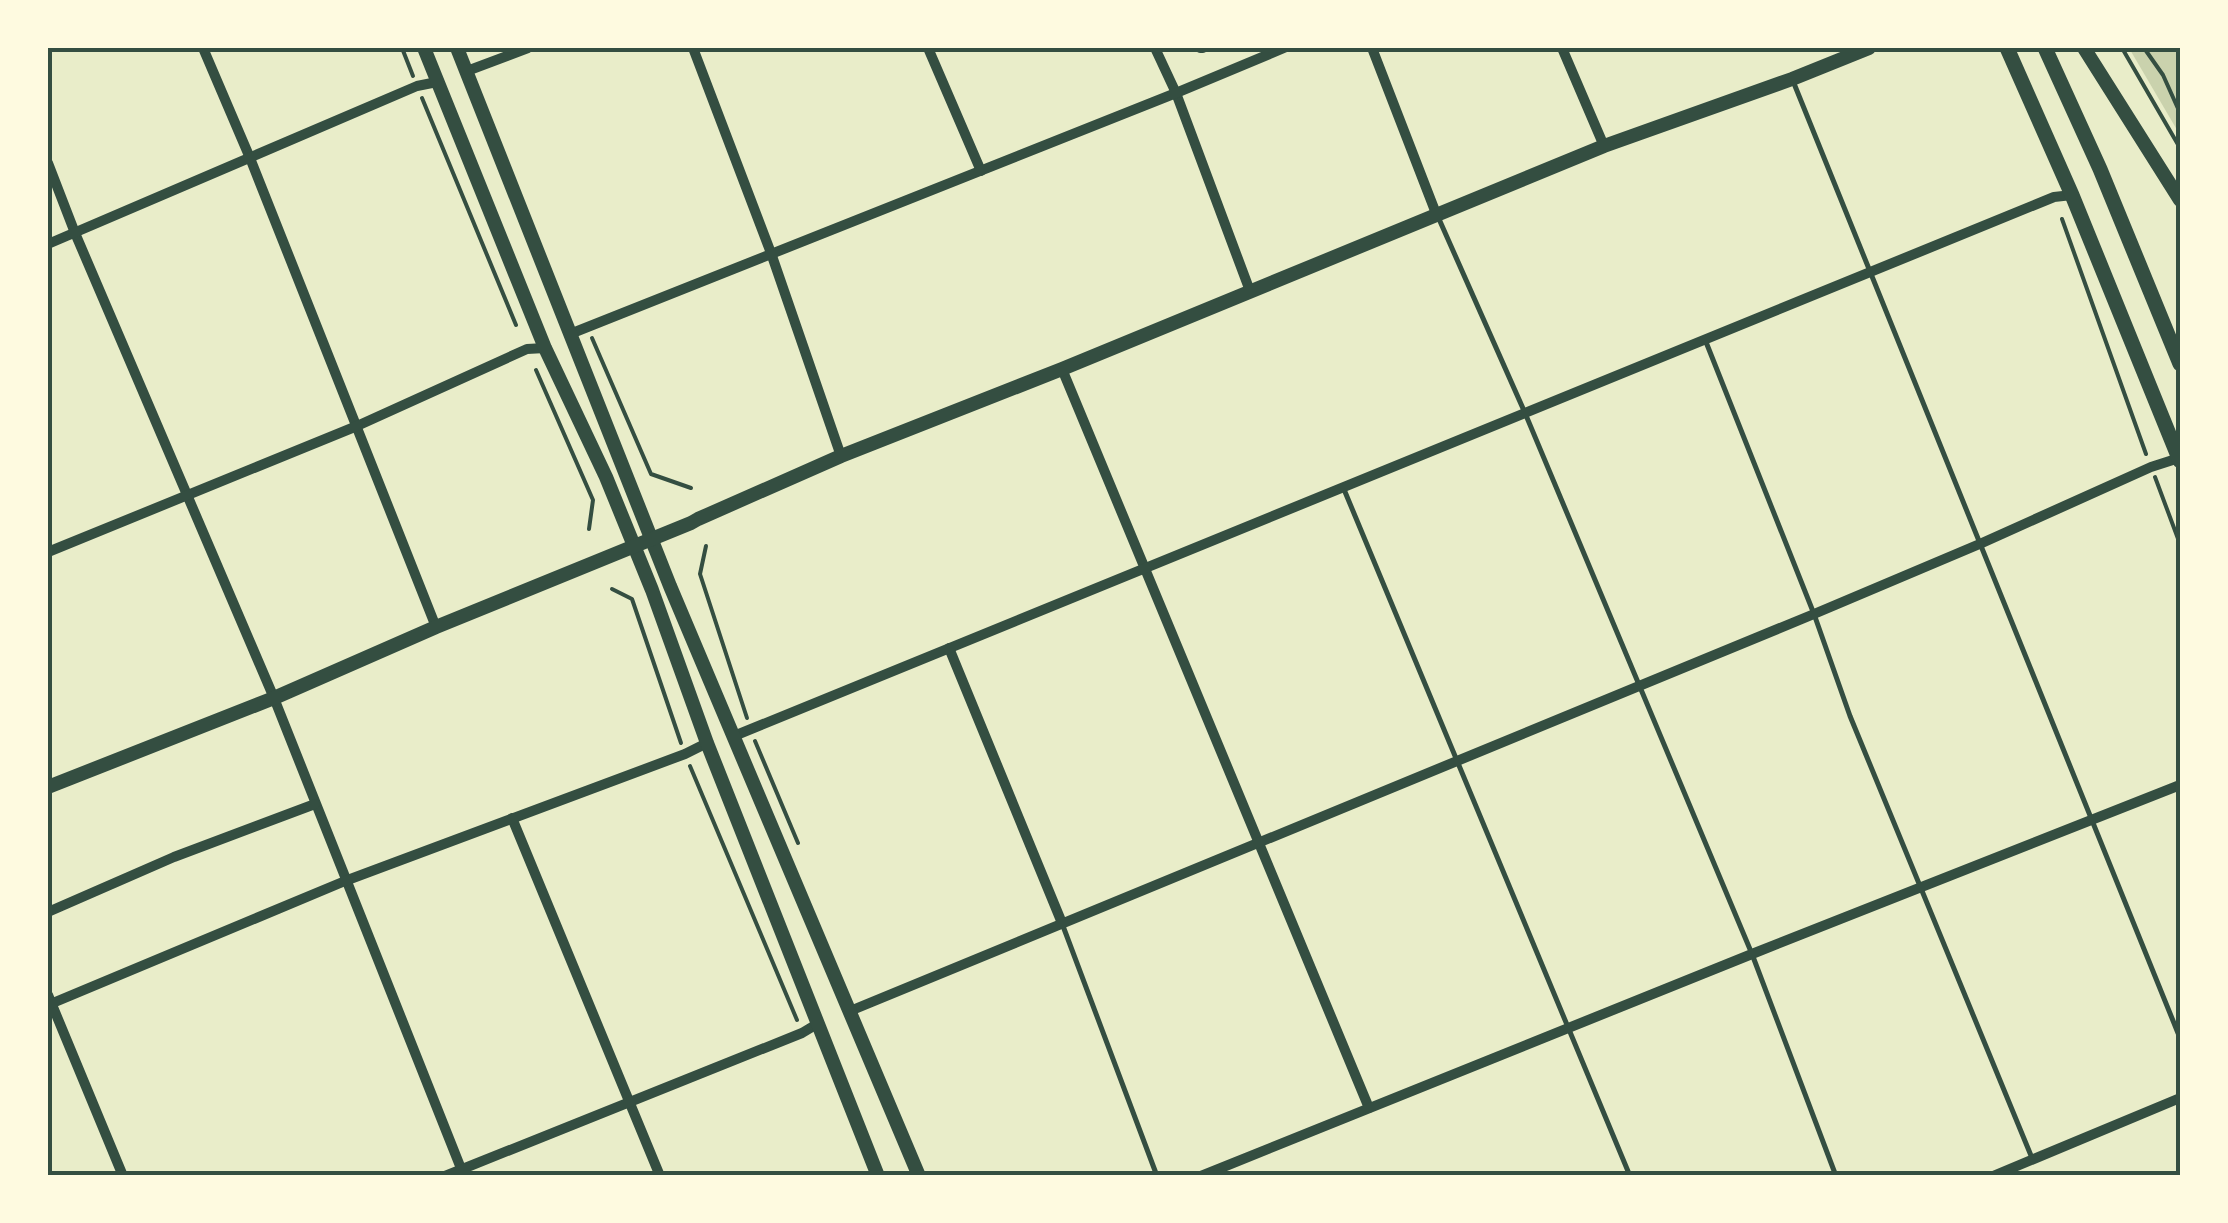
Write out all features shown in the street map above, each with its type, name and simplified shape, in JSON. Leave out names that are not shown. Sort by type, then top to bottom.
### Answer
[{"type":"main road","points":[[424,48],[544,348],[606,477],[634,546],[706,743],[878,1176]]},
{"type":"main road","points":[[457,48],[651,540],[919,1176]]},
{"type":"main road","points":[[48,787],[274,698],[840,456],[1604,146],[1869,48]]},
{"type":"main road","points":[[2006,48],[2072,195],[2180,460]]},
{"type":"main road","points":[[2045,48],[2100,169],[2180,364]]},
{"type":"main road","points":[[2084,48],[2180,200]]},
{"type":"street","points":[[203,48],[436,627]]},
{"type":"street","points":[[467,71],[528,48]]},
{"type":"street","points":[[693,48],[771,254],[840,456]]},
{"type":"street","points":[[928,48],[981,171]]},
{"type":"street","points":[[1155,48],[1176,93],[1250,291]]},
{"type":"street","points":[[570,334],[1284,48]]},
{"type":"street","points":[[1372,48],[1438,216]]},
{"type":"street","points":[[1562,48],[1604,146]]},
{"type":"street","points":[[48,244],[417,86],[438,82]]},
{"type":"street","points":[[48,164],[274,698],[463,1172]]},
{"type":"street","points":[[734,736],[2054,197],[2072,195]]},
{"type":"street","points":[[48,552],[357,426],[527,350],[544,348]]},
{"type":"street","points":[[1062,369],[1369,1108]]},
{"type":"street","points":[[850,1010],[1814,614],[2151,467],[2180,460]]},
{"type":"street","points":[[949,648],[1062,923]]},
{"type":"street","points":[[123,1176],[49,1001],[345,881],[706,743]]},
{"type":"street","points":[[1202,1176],[2180,785]]},
{"type":"street","points":[[48,912],[315,804]]},
{"type":"street","points":[[512,818],[660,1176]]},
{"type":"street","points":[[445,1176],[463,1172],[818,1024]]},
{"type":"street","points":[[1993,1176],[2180,1098]]},
{"type":"lane","points":[[1792,79],[2180,1038]]},
{"type":"lane","points":[[1438,216],[1525,412],[1752,954],[1836,1176]]},
{"type":"lane","points":[[1705,339],[1814,614],[1850,716],[2033,1159]]},
{"type":"lane","points":[[1343,487],[1630,1176]]},
{"type":"lane","points":[[1062,923],[1157,1176]]},
{"type":"path","points":[[402,48],[593,500],[588,529]]},
{"type":"path","points":[[2122,48],[2180,148]]},
{"type":"path","points":[[2144,48],[2163,76],[2180,113]]},
{"type":"path","points":[[2054,197],[2180,544]]},
{"type":"path","points":[[587,326],[651,474],[691,488]]},
{"type":"path","points":[[706,546],[700,574],[750,729],[802,853]]},
{"type":"path","points":[[612,589],[632,599],[684,754],[802,1033]]},
{"type":"green space","points":[[2129,48],[2179,48],[2180,135]]}]
